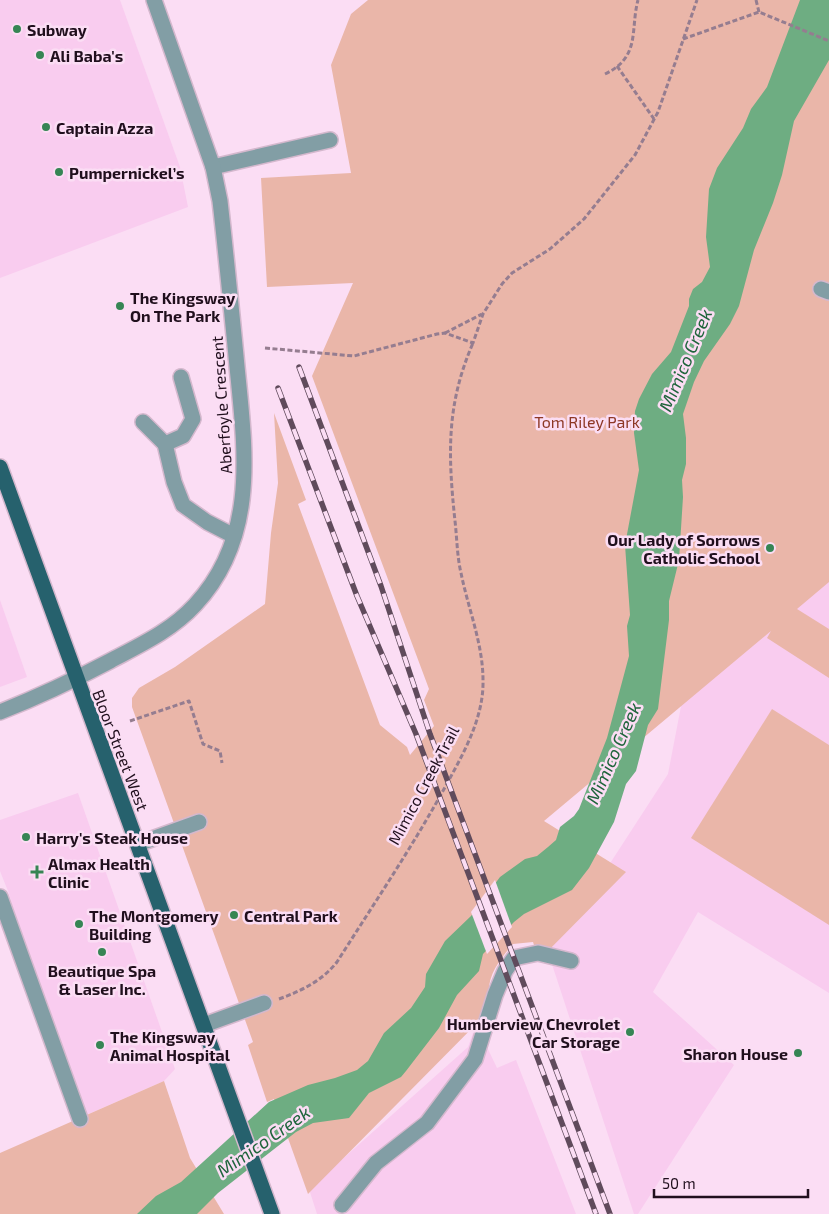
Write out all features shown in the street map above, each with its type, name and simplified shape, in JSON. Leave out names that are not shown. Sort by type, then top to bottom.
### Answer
[{"type":"main road","name":"Bloor Street West","points":[[0,467],[272,1214]]},
{"type":"street","name":"Aberfoyle Crescent","points":[[0,712],[44,695],[76,679],[158,636],[178,622],[196,605],[210,586],[226,558],[243,502],[245,458],[224,235],[213,167],[154,0]]},
{"type":"street","points":[[213,167],[330,140]]},
{"type":"street","points":[[165,444],[183,436],[193,419],[182,377]]},
{"type":"street","points":[[143,422],[165,444],[174,482],[183,505],[207,522],[234,536]]},
{"type":"street","points":[[138,844],[199,822]]},
{"type":"street","points":[[0,897],[80,1119]]},
{"type":"street","points":[[342,1205],[376,1163],[427,1123],[475,1059],[495,994],[504,971],[514,958],[538,953],[571,961]]},
{"type":"street","points":[[204,1026],[264,1003]]},
{"type":"path","points":[[605,74],[617,66],[632,46],[638,0]]},
{"type":"path","name":"Mimico Creek Trail","points":[[264,1003],[302,990],[323,977],[337,962],[418,838],[471,735],[477,717],[484,680],[476,630],[461,572],[454,507],[450,428],[460,372],[483,314],[512,273],[550,249],[584,219],[635,155],[654,119],[697,0]]},
{"type":"path","points":[[756,0],[759,12]]},
{"type":"path","points":[[683,39],[759,12],[829,41]]},
{"type":"path","points":[[617,66],[654,119]]},
{"type":"path","name":"Mimico Creek Trail","points":[[265,348],[354,356],[445,333],[483,314]]},
{"type":"path","points":[[445,333],[473,343]]},
{"type":"path","points":[[130,721],[188,701],[203,744],[220,751],[222,763]]},
{"type":"shaded area","points":[[0,0],[120,0],[180,167],[188,207],[0,278]]},
{"type":"shaded area","name":"Our Lady of Sorrows Catholic School","points":[[829,145],[829,993],[698,912],[653,992],[734,1065],[638,1214],[634,1214],[544,940],[570,925],[668,774],[755,322]]},
{"type":"shaded area","points":[[0,600],[27,677],[0,687]]},
{"type":"shaded area","points":[[78,793],[175,1069],[164,1081],[77,1119],[8,891],[0,871],[0,820]]},
{"type":"shaded area","points":[[476,1024],[497,1068],[516,1060],[576,1214],[317,1214],[309,1189],[468,1047]]},
{"type":"green space","name":"Tom Riley Park","points":[[368,0],[829,0],[829,582],[797,609],[829,629],[829,678],[767,638],[771,631],[544,821],[626,872],[539,960],[533,942],[513,944],[497,966],[490,981],[489,999],[492,1008],[308,1194],[274,1099],[267,1102],[248,1045],[253,1042],[132,707],[132,698],[139,688],[175,667],[265,604],[271,533],[278,483],[274,413],[306,500],[298,504],[380,725],[407,747],[410,755],[434,726],[424,700],[429,689],[312,376],[353,283],[267,287],[261,178],[351,173],[331,65],[351,14]]},
{"type":"green space","points":[[772,709],[829,745],[829,925],[691,838]]},
{"type":"green space","points":[[164,1081],[190,1158],[224,1214],[0,1214],[0,1153]]},
{"type":"water","name":"Mimico Creek","points":[[800,0],[829,0],[829,60],[794,121],[782,175],[754,250],[739,306],[730,324],[704,361],[694,382],[683,414],[686,438],[686,464],[682,480],[683,497],[679,560],[669,601],[669,620],[658,709],[648,725],[636,771],[626,784],[614,822],[589,868],[572,890],[524,914],[483,954],[479,971],[457,995],[439,1028],[406,1071],[401,1077],[369,1093],[349,1118],[313,1123],[296,1132],[218,1193],[197,1214],[137,1214],[156,1196],[181,1182],[269,1102],[308,1085],[357,1070],[368,1061],[384,1033],[411,1008],[425,987],[426,974],[445,941],[471,916],[500,877],[525,859],[537,856],[548,847],[556,840],[560,827],[574,816],[579,809],[607,738],[629,656],[627,626],[630,615],[625,545],[639,470],[634,433],[635,411],[652,374],[671,352],[689,306],[689,299],[693,289],[702,282],[710,267],[706,237],[709,189],[717,168],[743,128],[751,109],[767,87]]},
{"type":"pier","points":[[495,880],[512,927],[487,954],[471,912]]},
{"type":"railway","points":[[299,367],[381,586],[430,734],[610,1214]]},
{"type":"railway","points":[[278,388],[357,596],[416,734],[596,1214]]},
{"type":"place","name":"Subway","points":[[17,29]]},
{"type":"place","name":"Ali Baba's","points":[[40,55]]},
{"type":"place","name":"Captain Azza","points":[[46,127]]},
{"type":"place","name":"Pumpernickel’s","points":[[59,172]]},
{"type":"place","name":"The Kingsway On The Park","points":[[120,306]]},
{"type":"place","name":"Our Lady of Sorrows Catholic School","points":[[770,548]]},
{"type":"place","name":"Harry's Steak House","points":[[26,837]]},
{"type":"place","name":"Almax Health Clinic","points":[[37,872]]},
{"type":"place","name":"Central Park","points":[[234,915]]},
{"type":"place","name":"The Montgomery Building","points":[[79,924]]},
{"type":"place","name":"Beautique Spa & Laser Inc.","points":[[102,952]]},
{"type":"place","name":"Humberview Chevrolet Car Storage","points":[[630,1032]]},
{"type":"place","name":"The Kingsway Animal Hospital","points":[[100,1045]]},
{"type":"place","name":"Sharon House","points":[[798,1053]]}]
